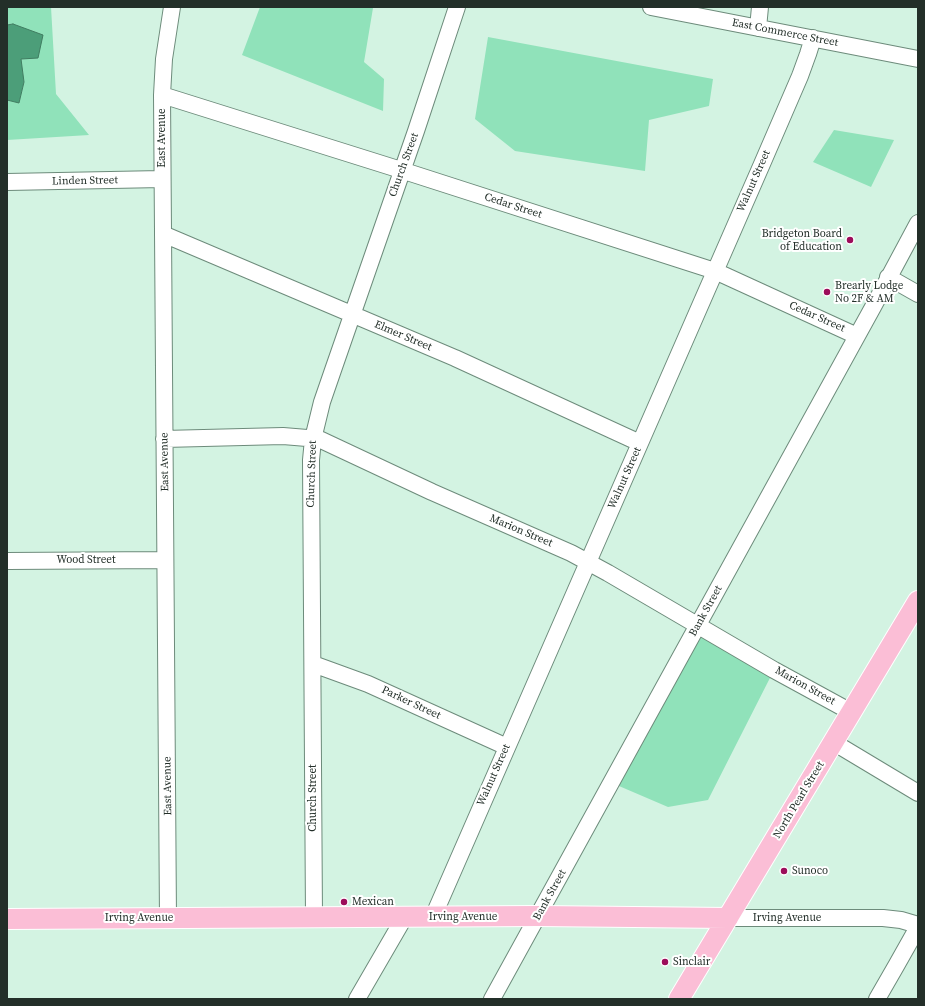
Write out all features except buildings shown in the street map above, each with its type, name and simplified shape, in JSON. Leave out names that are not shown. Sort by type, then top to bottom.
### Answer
[{"type":"main road","name":"North Pearl Street","points":[[679,999],[918,600]]},
{"type":"main road","name":"Irving Avenue","points":[[7,919],[314,917],[404,918],[538,916],[728,918]]},
{"type":"street","name":"East Avenue","points":[[168,918],[162,95],[164,59],[172,7]]},
{"type":"street","name":"Church Street","points":[[314,917],[311,460],[313,439],[322,402],[351,314],[419,123],[457,7]]},
{"type":"street","name":"East Commerce Street","points":[[651,7],[918,59]]},
{"type":"street","points":[[758,28],[760,7]]},
{"type":"street","name":"Walnut Street","points":[[433,917],[800,76],[813,38]]},
{"type":"street","name":"Cedar Street","points":[[162,95],[715,271],[858,336]]},
{"type":"street","name":"Linden Street","points":[[7,182],[162,179]]},
{"type":"street","name":"Bank Street","points":[[492,999],[858,336],[918,223]]},
{"type":"street","name":"Elmer Street","points":[[163,234],[455,358],[640,443]]},
{"type":"street","points":[[888,277],[918,294]]},
{"type":"street","name":"Marion Street","points":[[164,439],[283,436],[319,439],[432,492],[571,553],[774,670],[851,712]]},
{"type":"street","name":"Wood Street","points":[[7,561],[166,560]]},
{"type":"street","name":"Parker Street","points":[[313,664],[368,684],[507,747]]},
{"type":"street","points":[[833,742],[918,793]]},
{"type":"street","points":[[357,999],[404,918]]},
{"type":"street","name":"Irving Avenue","points":[[728,918],[883,918],[901,920],[918,926]]},
{"type":"street","points":[[877,999],[918,926]]},
{"type":"shaded area","points":[[7,7],[51,7],[56,94],[89,135],[7,140],[7,100],[19,103],[24,82],[13,24],[7,25]]},
{"type":"shaded area","points":[[260,7],[373,8],[364,62],[384,79],[383,111],[242,55]]},
{"type":"shaded area","points":[[13,24],[43,35],[38,58],[21,59],[24,82],[19,103],[7,100],[7,25]]},
{"type":"shaded area","points":[[488,37],[713,79],[709,106],[649,120],[645,171],[515,151],[475,119]]},
{"type":"shaded area","points":[[834,130],[894,140],[871,187],[813,162]]},
{"type":"shaded area","points":[[698,625],[774,670],[708,800],[668,807],[612,783]]},
{"type":"place","name":"Bridgeton Board of Education","points":[[850,240]]},
{"type":"place","name":"Brearly Lodge No 2F & AM","points":[[827,292]]},
{"type":"place","name":"Sunoco","points":[[784,871]]},
{"type":"place","name":"Mexican","points":[[344,902]]},
{"type":"place","name":"Sinclair","points":[[665,962]]}]
